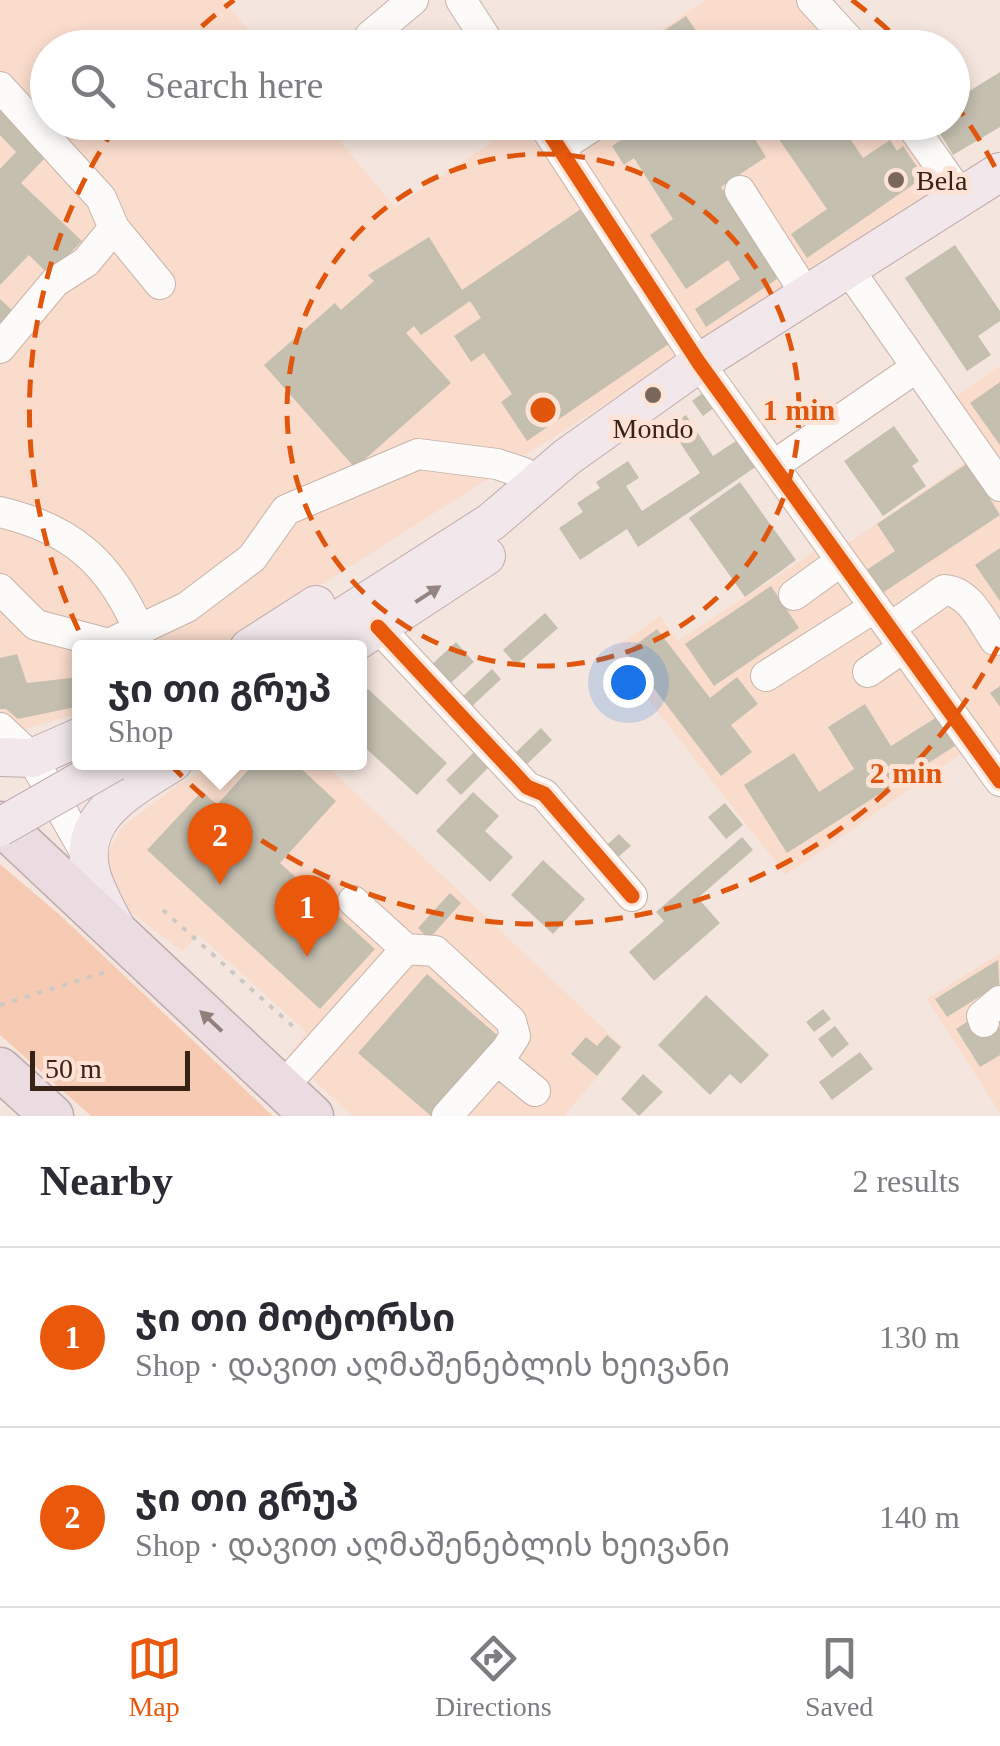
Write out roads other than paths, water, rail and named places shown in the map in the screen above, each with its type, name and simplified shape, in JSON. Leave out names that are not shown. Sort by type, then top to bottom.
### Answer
[{"type":"highway","points":[[0,825],[114,953],[297,1102]]},
{"type":"highway","points":[[0,1069],[52,1116]]},
{"type":"main road","points":[[307,640],[491,522],[567,458],[700,363],[1000,172]]},
{"type":"main road","points":[[262,640],[524,474],[567,458]]},
{"type":"main road","points":[[358,640],[528,525],[538,514],[567,458]]},
{"type":"main road","points":[[16,757],[72,740]]},
{"type":"main road","points":[[0,825],[100,770]]},
{"type":"main road","points":[[114,953],[88,857],[92,832],[116,800],[161,770]]},
{"type":"street","points":[[377,30],[413,0]]},
{"type":"street","points":[[461,0],[480,30]]},
{"type":"street","points":[[812,0],[840,30]]},
{"type":"street","points":[[0,87],[30,120]]},
{"type":"street","points":[[48,140],[101,198],[114,228],[160,284]]},
{"type":"street","points":[[553,140],[700,363],[1000,781]]},
{"type":"street","points":[[558,148],[571,140]]},
{"type":"street","points":[[922,140],[962,196]]},
{"type":"street","points":[[740,191],[806,294]]},
{"type":"street","points":[[0,348],[55,282],[86,262],[114,228]]},
{"type":"street","points":[[847,267],[1000,486]]},
{"type":"street","points":[[773,466],[917,367]]},
{"type":"street","points":[[118,640],[187,607],[252,558],[286,510],[400,461],[418,454],[496,464],[524,474]]},
{"type":"street","points":[[0,512],[42,524],[81,546],[107,572],[139,630]]},
{"type":"street","points":[[794,594],[842,560]]},
{"type":"street","points":[[0,589],[36,625],[94,640]]},
{"type":"street","points":[[766,676],[890,627],[944,590],[952,590],[969,602],[995,640]]},
{"type":"street","points":[[378,627],[527,787],[544,794],[632,896]]},
{"type":"street","points":[[868,672],[890,627]]},
{"type":"street","points":[[0,728],[16,757],[88,857]]},
{"type":"street","points":[[353,901],[406,950],[435,951],[512,1021],[515,1036],[446,1116]]},
{"type":"street","points":[[297,1102],[316,1047],[406,950]]},
{"type":"street","points":[[497,1060],[534,1091]]},
{"type":"place","name":"Bela","points":[[896,180]]},
{"type":"place","name":"Mondo","points":[[653,395]]},
{"type":"place","name":"ჯი თი გრუპ","points":[[220,885]]},
{"type":"place","name":"ჯი თი მოტორსი","points":[[307,957]]}]
